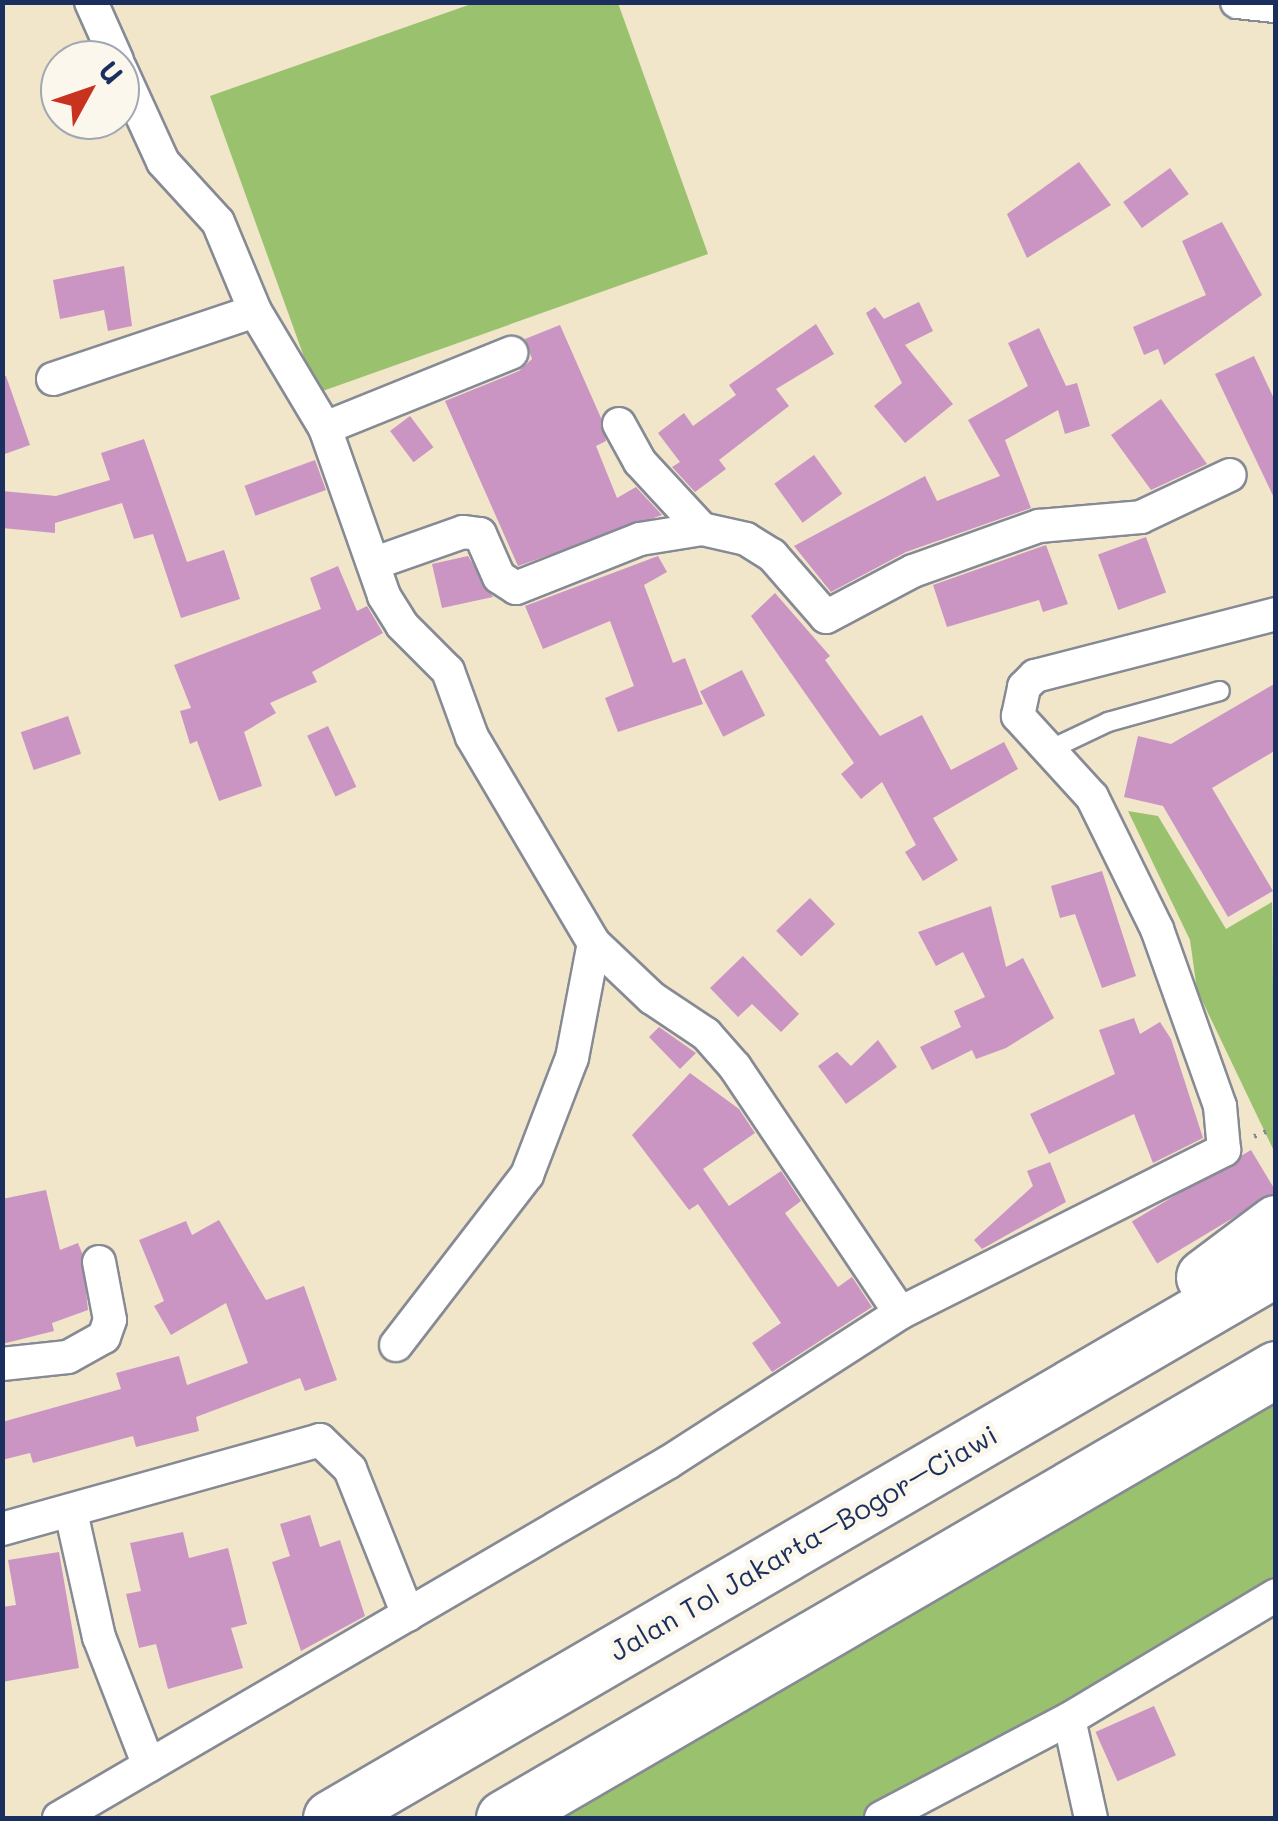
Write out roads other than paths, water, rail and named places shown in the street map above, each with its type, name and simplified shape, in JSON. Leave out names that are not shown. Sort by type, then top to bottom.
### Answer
[{"type":"highway","points":[[1022,1414],[1276,1222]]},
{"type":"highway","name":"Jalan Tol Jakarta–Bogor–Ciawi","points":[[331,1818],[1276,1268]]},
{"type":"highway","points":[[504,1818],[1276,1369]]},
{"type":"street","points":[[91,2],[107,40]]},
{"type":"street","points":[[1237,2],[1276,6]]},
{"type":"street","points":[[140,113],[162,162],[218,222],[255,311],[326,428],[376,562],[384,596],[402,625],[448,671],[472,737],[594,943],[652,998],[706,1034],[735,1067],[900,1313]]},
{"type":"street","points":[[54,379],[255,311]]},
{"type":"street","points":[[326,428],[510,353]]},
{"type":"street","points":[[619,424],[640,462],[702,529]]},
{"type":"street","points":[[376,562],[463,532],[480,534],[499,577],[516,588],[640,538],[702,529],[746,539],[772,554],[826,617],[913,571],[1039,526],[1140,517],[1230,476]]},
{"type":"street","points":[[59,1818],[669,1462],[900,1313],[1224,1150],[1220,1106],[1156,929],[1092,797],[1018,716],[1024,687],[1035,676],[1276,614]]},
{"type":"street","points":[[396,1344],[526,1175],[572,1058],[594,943]]},
{"type":"street","points":[[2,1364],[68,1356],[104,1337],[110,1320],[99,1262]]},
{"type":"street","points":[[2,1530],[320,1440],[350,1470],[408,1615]]},
{"type":"street","points":[[71,1512],[99,1637],[149,1766]]},
{"type":"street","points":[[881,1818],[1069,1719],[1276,1595]]},
{"type":"street","points":[[1069,1719],[1091,1818]]},
{"type":"lane","points":[[1047,751],[1108,722],[1220,691]]}]
